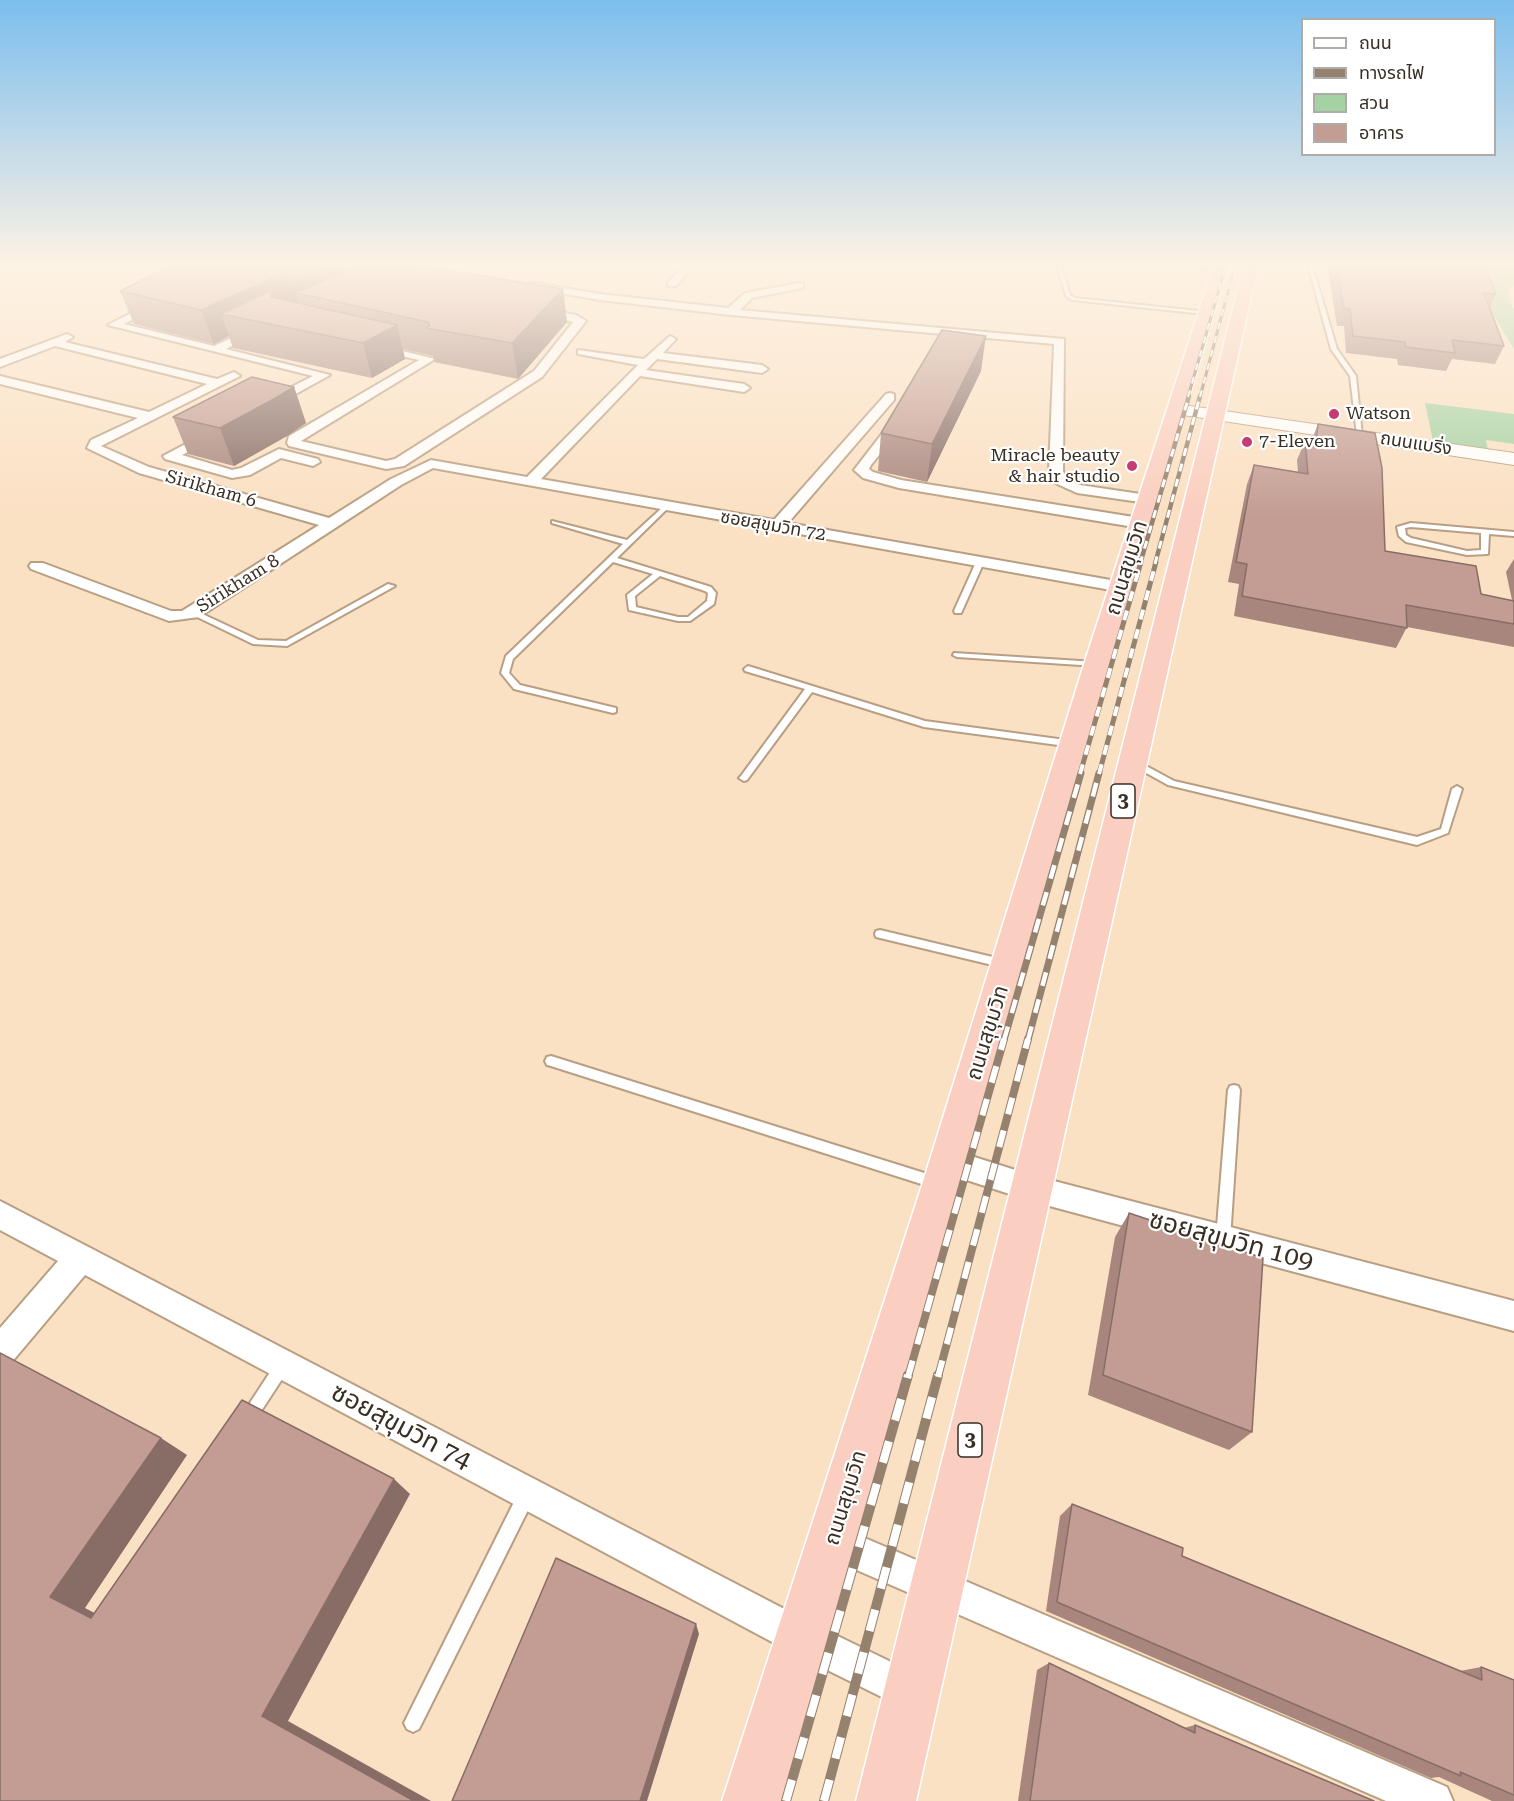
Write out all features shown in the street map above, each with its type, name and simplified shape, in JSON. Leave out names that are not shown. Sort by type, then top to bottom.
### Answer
[{"type":"highway","name":"ถนนสุขุมวิท","points":[[752,1801],[946,1173],[1097,664],[1194,349]]},
{"type":"highway","name":"3","points":[[886,1801],[934,1588],[1232,349]]},
{"type":"main road","name":"ถนนแบริ่ง","points":[[1176,409],[1514,459]]},
{"type":"street","points":[[0,363],[35,349]]},
{"type":"street","points":[[81,349],[217,383]]},
{"type":"street","points":[[211,349],[324,375],[254,412]]},
{"type":"street","points":[[383,349],[429,359],[293,441],[386,465],[399,463],[538,374],[558,349]]},
{"type":"street","points":[[530,482],[660,349]]},
{"type":"street","points":[[1062,349],[1056,471],[1060,482],[1144,511]]},
{"type":"street","points":[[582,352],[645,363],[744,388]]},
{"type":"street","points":[[645,363],[762,369]]},
{"type":"street","points":[[0,380],[152,417],[234,376]]},
{"type":"street","points":[[777,526],[890,397]]},
{"type":"street","name":"Sirikham 6","points":[[152,417],[94,446],[144,470],[332,524]]},
{"type":"street","points":[[224,428],[171,456],[232,474],[245,472],[279,453],[396,483]]},
{"type":"street","points":[[886,438],[861,470],[868,475],[899,484],[1144,511]]},
{"type":"street","points":[[326,465],[341,455]]},
{"type":"street","name":"ซอยสุขุมวิท 72","points":[[425,465],[1122,587]]},
{"type":"street","name":"Sirikham 8","points":[[37,566],[169,616],[193,613],[425,465]]},
{"type":"street","name":"ซอยสุขุมวิท 109","points":[[946,1173],[1031,1188],[1514,1316]]},
{"type":"street","name":"ซอยสุขุมวิท 74","points":[[0,1215],[802,1638],[910,1692]]},
{"type":"street","points":[[0,1352],[80,1257]]},
{"type":"street","points":[[832,1542],[934,1588],[1433,1801]]},
{"type":"lane","points":[[1334,349],[1353,376],[1360,435]]},
{"type":"lane","points":[[613,710],[517,687],[505,674],[509,658],[666,507]]},
{"type":"lane","points":[[554,522],[628,543]]},
{"type":"lane","points":[[1485,532],[1485,552],[1467,553],[1409,540],[1403,536],[1401,527],[1411,525],[1514,534]]},
{"type":"lane","points":[[611,559],[708,589],[712,594],[711,602],[690,618],[678,619],[632,608],[631,595],[657,575]]},
{"type":"lane","points":[[958,610],[980,562]]},
{"type":"lane","points":[[193,613],[255,642],[287,644],[391,586]]},
{"type":"lane","points":[[957,655],[1097,664]]},
{"type":"lane","points":[[748,669],[924,724],[1074,744]]},
{"type":"lane","points":[[744,778],[810,688]]},
{"type":"lane","points":[[1132,762],[1171,783],[1417,841],[1445,831],[1457,789]]},
{"type":"lane","points":[[880,934],[1008,964]]},
{"type":"lane","points":[[550,1061],[946,1173]]},
{"type":"lane","points":[[1223,1239],[1234,1090]]},
{"type":"lane","points":[[238,1433],[284,1365]]},
{"type":"lane","points":[[412,1723],[528,1493]]},
{"type":"green space","points":[[1425,403],[1514,414],[1514,444],[1486,440],[1488,450],[1433,441]]},
{"type":"building","points":[[931,349],[979,349],[932,444],[881,433]]},
{"type":"building","points":[[1423,349],[1454,349],[1455,353]]},
{"type":"building","points":[[252,377],[294,387],[220,428],[173,417]]},
{"type":"building","points":[[1318,424],[1375,433],[1382,468],[1385,551],[1476,566],[1481,594],[1514,601],[1514,624],[1406,605],[1407,628],[1242,596],[1247,564],[1236,562],[1254,465],[1308,474],[1305,441],[1316,443]]},
{"type":"building","points":[[1129,1213],[1263,1258],[1252,1432],[1103,1375]]},
{"type":"building","points":[[0,1353],[161,1438],[50,1597],[91,1618],[242,1400],[394,1479],[262,1716],[414,1801],[0,1801]]},
{"type":"building","points":[[1072,1504],[1183,1548],[1182,1556],[1482,1680],[1481,1667],[1514,1680],[1514,1795],[1460,1772],[1461,1776],[1057,1602]]},
{"type":"building","points":[[556,1558],[696,1624],[640,1801],[452,1801]]},
{"type":"building","points":[[1049,1663],[1195,1733],[1195,1725],[1374,1801],[1030,1801]]},
{"type":"railway","points":[[1188,397],[1202,349]]},
{"type":"railway","points":[[1200,397],[1213,349]]},
{"type":"railway","points":[[1140,564],[1189,396]]},
{"type":"railway","points":[[1155,564],[1200,396]]},
{"type":"railway","points":[[1080,774],[1141,562]]},
{"type":"railway","points":[[1099,774],[1156,562]]},
{"type":"railway","points":[[1004,1040],[1081,773]]},
{"type":"railway","points":[[1028,1040],[1099,773]]},
{"type":"railway","points":[[908,1377],[1004,1039]]},
{"type":"railway","points":[[938,1377],[1028,1039]]},
{"type":"railway","points":[[786,1801],[908,1375]]},
{"type":"railway","points":[[824,1801],[938,1375]]},
{"type":"place","name":"Watson","points":[[1334,414]]},
{"type":"place","name":"7-Eleven","points":[[1247,442]]},
{"type":"place","name":"Miracle beauty & hair studio","points":[[1132,466]]}]
